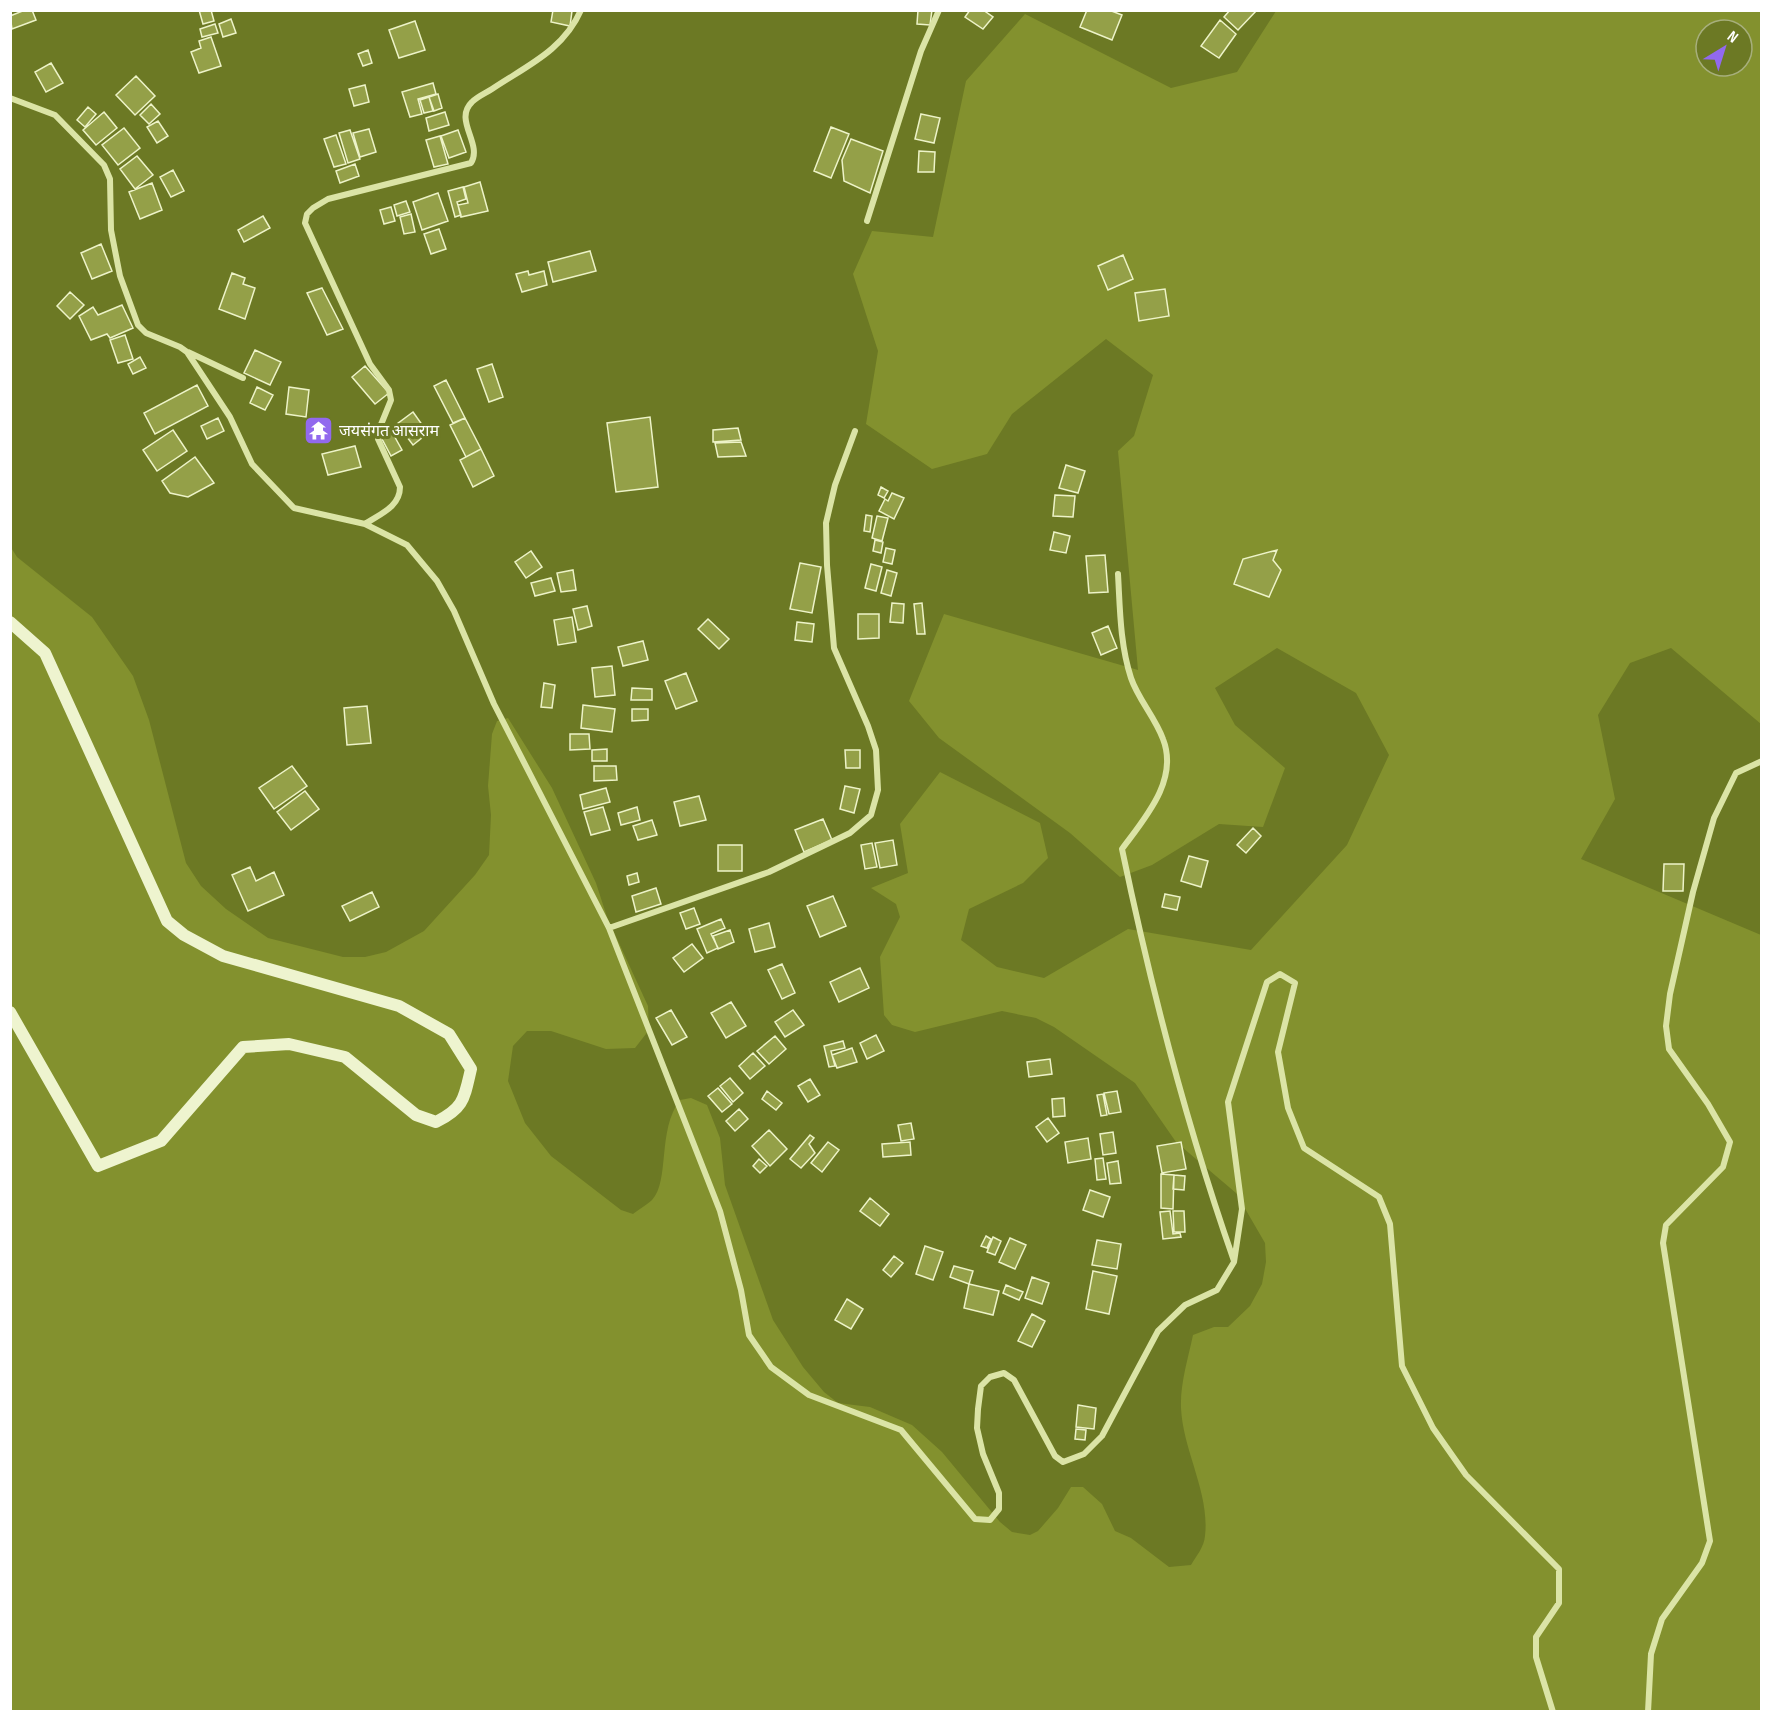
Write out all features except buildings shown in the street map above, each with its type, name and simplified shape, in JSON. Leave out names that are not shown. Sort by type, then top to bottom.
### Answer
[{"type":"main road","points":[[10,622],[45,653],[167,921],[184,935],[223,956],[399,1006],[449,1034],[471,1069],[464,1097],[454,1113],[436,1122],[416,1115],[345,1057],[288,1044],[243,1047],[161,1141],[98,1166],[10,1012]]},
{"type":"street","points":[[365,524],[395,504],[400,496],[400,487],[378,439],[380,427],[391,400],[389,390],[370,364],[305,223],[307,214],[328,199],[471,163],[474,152],[465,119],[471,103],[553,50],[570,32],[581,10]]},
{"type":"street","points":[[867,221],[921,51],[939,10]]},
{"type":"street","points":[[10,98],[56,115],[104,165],[110,179],[111,230],[120,276],[138,325],[146,333],[180,346],[187,352],[243,378]]},
{"type":"street","points":[[187,352],[230,417],[252,464],[294,508],[365,524],[407,545],[437,581],[454,611],[494,704],[609,928],[720,1211],[741,1290],[748,1335],[771,1367],[809,1395],[902,1430],[975,1519],[990,1520],[999,1509],[999,1493],[983,1454],[977,1428],[981,1386],[990,1377],[1004,1373],[1014,1380],[1055,1456],[1063,1462],[1073,1460],[1084,1454],[1102,1436],[1158,1331],[1185,1305],[1217,1290],[1234,1262],[1242,1209],[1228,1102],[1267,982],[1281,974],[1295,983],[1278,1052],[1288,1108],[1304,1148],[1379,1197],[1390,1224],[1402,1366],[1433,1428],[1466,1475],[1559,1569],[1558,1603],[1536,1637],[1536,1657],[1553,1712]]},
{"type":"street","points":[[609,928],[769,872],[850,833],[871,815],[878,790],[876,750],[834,648],[827,565],[826,523],[835,485],[855,431]]},
{"type":"street","points":[[1118,574],[1123,651],[1132,681],[1163,738],[1167,756],[1165,780],[1154,805],[1122,849],[1161,1018],[1209,1191],[1234,1262]]},
{"type":"street","points":[[1648,1712],[1651,1654],[1662,1619],[1702,1563],[1710,1541],[1663,1243],[1666,1225],[1723,1167],[1730,1142],[1708,1104],[1669,1049],[1667,1015],[1693,892],[1713,818],[1736,773],[1761,761]]},
{"type":"green space","points":[[1276,11],[1761,11],[1761,724],[1671,648],[1630,663],[1598,715],[1615,799],[1581,859],[1761,935],[1761,1711],[11,1711],[10,546],[17,557],[92,617],[133,676],[149,720],[186,863],[201,886],[226,909],[268,938],[343,957],[365,957],[386,952],[424,931],[475,875],[489,855],[491,815],[488,786],[492,734],[497,721],[508,718],[552,788],[596,883],[607,917],[648,1006],[649,1030],[635,1048],[606,1049],[551,1031],[527,1031],[513,1046],[508,1081],[525,1123],[551,1156],[621,1210],[633,1214],[652,1200],[657,1191],[661,1181],[668,1126],[680,1100],[691,1098],[707,1105],[720,1138],[725,1185],[773,1320],[803,1367],[824,1392],[838,1403],[870,1407],[912,1425],[942,1452],[1000,1522],[1012,1532],[1030,1535],[1038,1531],[1058,1508],[1071,1487],[1083,1487],[1102,1504],[1115,1531],[1131,1538],[1169,1567],[1191,1565],[1200,1551],[1205,1536],[1204,1504],[1186,1440],[1181,1408],[1183,1381],[1193,1335],[1214,1327],[1228,1327],[1250,1306],[1262,1284],[1266,1262],[1265,1243],[1236,1193],[1176,1142],[1135,1083],[1054,1027],[1036,1018],[1002,1011],[915,1032],[892,1025],[884,1015],[880,957],[900,917],[896,904],[871,888],[908,873],[900,824],[940,772],[1040,823],[1048,858],[1023,883],[969,909],[961,940],[997,967],[1044,978],[1128,929],[1251,950],[1347,845],[1389,755],[1356,693],[1277,648],[1215,688],[1235,725],[1285,768],[1263,827],[1219,824],[1152,865],[1120,877],[1070,833],[939,738],[909,701],[944,614],[1138,670],[1118,451],[1134,436],[1153,375],[1106,339],[1012,414],[987,454],[932,469],[866,424],[878,351],[853,274],[872,231],[933,237],[966,81],[1025,14],[1171,88],[1237,72]]},
{"type":"place","name":"जयसंगत आसराम","points":[[318,430]]}]
